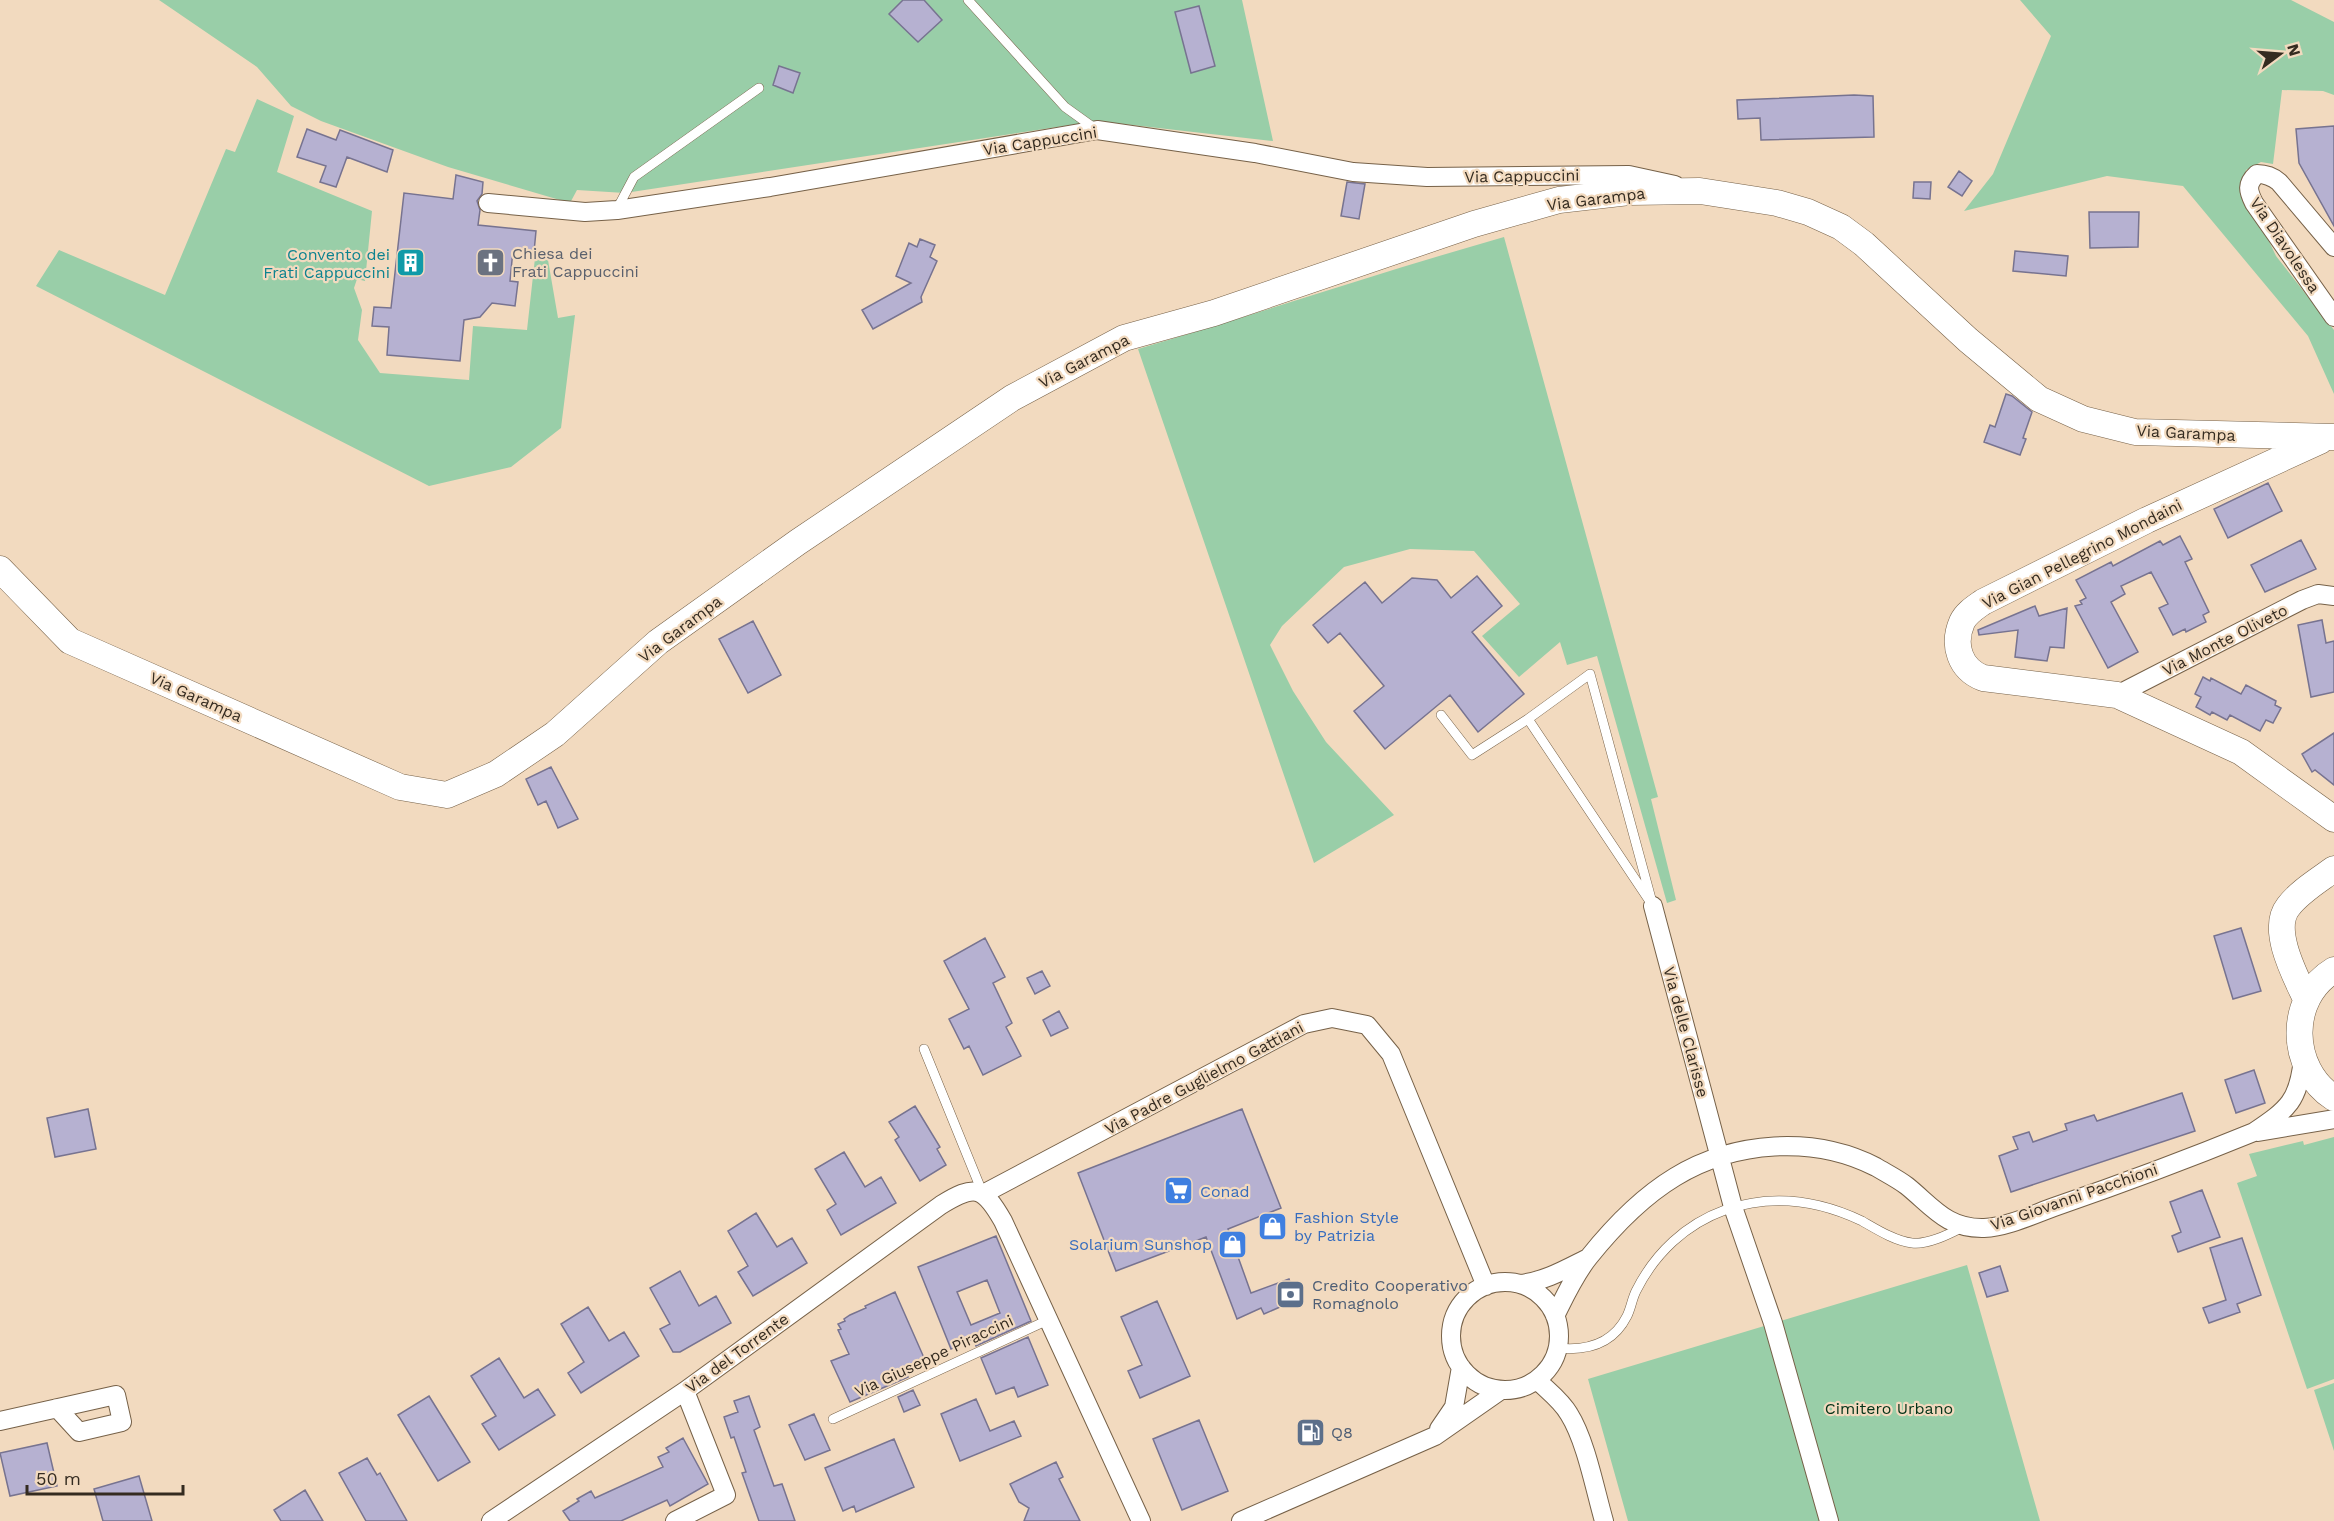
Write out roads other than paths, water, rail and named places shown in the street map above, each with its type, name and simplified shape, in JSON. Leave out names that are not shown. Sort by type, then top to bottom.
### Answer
[{"type":"street","name":"Via Cappuccini","points":[[488,203],[617,214],[1097,130],[1255,153],[1353,172],[1427,177],[1629,175],[1701,191]]},
{"type":"street","name":"Via Diavolessa","points":[[2334,247],[2272,176],[2257,174],[2251,180],[2248,184],[2249,192],[2254,203],[2334,317]]},
{"type":"street","name":"Via Garampa","points":[[0,569],[70,641],[400,787],[447,795],[496,774],[555,734],[658,642],[798,542],[992,411],[1124,338],[1214,313],[1473,224],[1559,200],[1629,192],[1701,191],[1778,203],[1808,212],[1841,227],[1864,244],[1968,340],[2039,399],[2083,420],[2135,432],[2330,438]]},
{"type":"street","name":"Via Gian Pellegrino Mondaini","points":[[2330,438],[2147,520],[1993,597],[1971,610],[1962,621],[1958,652],[1963,664],[1983,678],[2117,695],[2241,752],[2334,819]]},
{"type":"street","name":"Via Monte Oliveto","points":[[2117,695],[2302,600],[2318,594],[2334,596]]},
{"type":"street","points":[[2306,999],[2284,945],[2281,927],[2283,916],[2288,907],[2334,869]]},
{"type":"street","name":"Via delle Clarisse","points":[[1653,906],[1733,1207],[1773,1323],[1829,1521]]},
{"type":"street","points":[[2334,970],[2315,985],[2306,999],[2301,1017],[2300,1042],[2303,1058],[2316,1083],[2334,1098]]},
{"type":"street","name":"Via Padre Guglielmo Gattiani","points":[[983,1194],[1304,1024],[1332,1018],[1366,1024],[1391,1054],[1486,1286]]},
{"type":"street","name":"Via Giovanni Pacchioni","points":[[2254,1132],[2291,1104],[2300,1081],[2303,1058]]},
{"type":"street","name":"Via Giovanni Pacchioni","points":[[1588,1258],[1628,1215],[1676,1176],[1721,1156],[1767,1146],[1814,1148],[1841,1153],[1874,1166],[1906,1185],[1941,1216],[1964,1227],[1985,1228],[2001,1225],[2105,1189],[2254,1132],[2334,1119]]},
{"type":"street","name":"Via del Torrente","points":[[491,1521],[685,1391],[941,1204],[962,1192],[973,1191],[983,1194]]},
{"type":"street","points":[[983,1194],[991,1201],[1003,1221],[1141,1521]]},
{"type":"street","points":[[1520,1284],[1535,1291],[1547,1302],[1556,1316],[1559,1332],[1558,1348],[1546,1372],[1536,1380],[1513,1390],[1485,1387],[1472,1379],[1461,1367],[1452,1345],[1454,1320],[1461,1305],[1472,1293],[1486,1286],[1503,1282],[1520,1284],[1538,1282],[1588,1258]]},
{"type":"street","points":[[1556,1316],[1569,1288],[1588,1258]]},
{"type":"street","points":[[1435,1436],[1454,1407],[1461,1367]]},
{"type":"street","points":[[1536,1380],[1558,1399],[1570,1415],[1586,1456],[1604,1521]]},
{"type":"street","points":[[1241,1521],[1435,1436],[1501,1390]]},
{"type":"street","points":[[675,1521],[726,1495],[685,1391]]},
{"type":"street","points":[[0,1421],[57,1408]]},
{"type":"lane","points":[[968,0],[1065,107],[1097,130]]},
{"type":"lane","points":[[617,214],[634,177],[759,88]]},
{"type":"lane","points":[[1441,715],[1472,755],[1590,674],[1653,906]]},
{"type":"lane","points":[[1528,718],[1653,906]]},
{"type":"lane","points":[[924,1049],[983,1194]]},
{"type":"lane","points":[[1558,1348],[1594,1346],[1607,1340],[1627,1316],[1636,1291],[1670,1244],[1688,1228],[1748,1202],[1776,1199],[1821,1206],[1848,1214],[1911,1243],[1948,1235],[1964,1227]]},
{"type":"lane","name":"Via Giuseppe Piraccini","points":[[833,1419],[1048,1320]]},
{"type":"place","name":"Chiesa dei Frati Cappuccini","points":[[491,262]]},
{"type":"place","name":"Convento dei Frati Cappuccini","points":[[411,263]]},
{"type":"place","name":"Conad","points":[[1179,1191]]},
{"type":"place","name":"Fashion Style by Patrizia","points":[[1273,1226]]},
{"type":"place","name":"Solarium Sunshop","points":[[1233,1244]]},
{"type":"place","name":"Credito Cooperativo Romagnolo","points":[[1291,1294]]},
{"type":"place","name":"Q8","points":[[1310,1432]]},
{"type":"park label","name":"Cimitero Urbano","points":[[1889,1408]]}]
